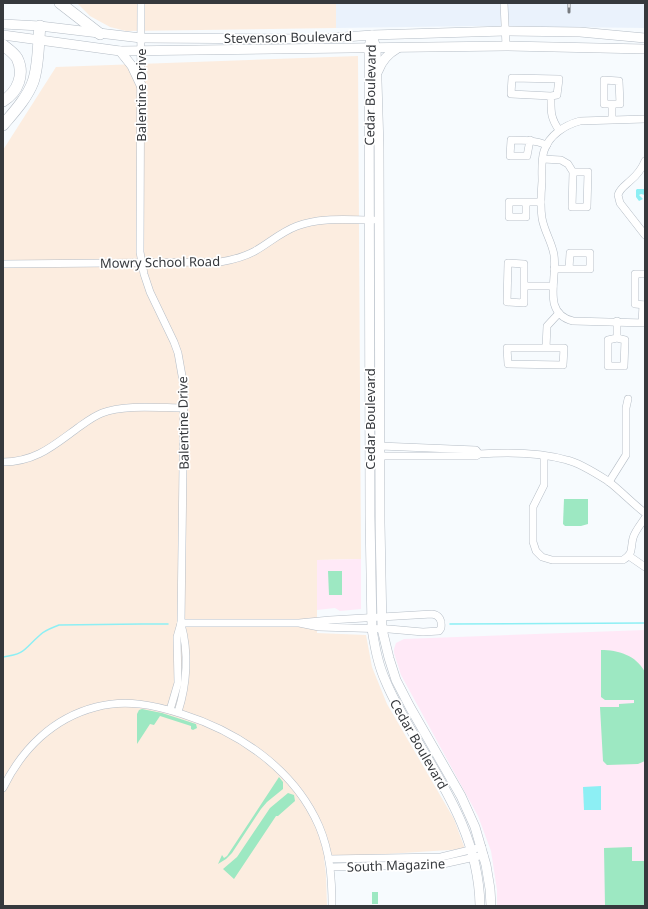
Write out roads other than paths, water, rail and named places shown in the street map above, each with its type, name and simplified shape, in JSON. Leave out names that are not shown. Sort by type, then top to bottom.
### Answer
[{"type":"highway","points":[[60,3],[100,34]]},
{"type":"highway","points":[[3,125],[22,102],[33,82],[36,72],[40,26]]},
{"type":"highway","points":[[3,45],[16,57],[20,68],[20,81],[16,91],[3,101]]},
{"type":"main road","name":"Stevenson Boulevard","points":[[3,24],[40,26],[141,38],[318,39],[372,35],[505,31],[580,32],[645,38]]},
{"type":"main road","name":"Stevenson Boulevard","points":[[3,35],[120,51],[506,46],[645,49]]},
{"type":"main road","name":"Cedar Boulevard","points":[[372,35],[369,220],[372,629],[381,671],[390,692],[462,820],[473,853],[478,879],[480,906]]},
{"type":"main road","name":"Cedar Boulevard","points":[[372,48],[376,78],[379,135],[382,629],[396,680],[466,806],[483,851],[490,890],[491,906]]},
{"type":"main road","points":[[376,78],[381,62],[388,54],[398,48]]},
{"type":"main road","points":[[120,51],[132,66],[141,85]]},
{"type":"street","name":"Balentine Drive","points":[[141,3],[139,243],[141,263],[150,292],[174,342],[183,376],[184,408],[181,623],[177,637],[178,683],[170,710]]},
{"type":"street","points":[[504,3],[506,46]]},
{"type":"street","points":[[512,78],[559,79],[557,95],[551,96],[511,94],[512,78]]},
{"type":"street","points":[[551,96],[552,121],[559,130]]},
{"type":"street","points":[[612,104],[612,119]]},
{"type":"street","points":[[645,119],[580,121],[559,130],[544,150],[541,202],[542,218],[553,251],[554,303],[559,313],[568,320],[643,322],[644,305],[635,304],[635,274],[645,274]]},
{"type":"street","points":[[530,140],[547,145]]},
{"type":"street","points":[[543,159],[561,160],[568,164],[573,172],[572,207],[587,207],[588,172],[573,172]]},
{"type":"street","points":[[645,161],[632,179],[622,188],[618,195],[620,203],[645,235]]},
{"type":"street","points":[[526,202],[541,202]]},
{"type":"street","name":"Mowry School Road","points":[[3,264],[229,261],[254,252],[282,233],[298,226],[325,221],[379,220]]},
{"type":"street","points":[[508,263],[524,264],[524,286],[524,303],[507,302],[508,263]]},
{"type":"street","points":[[554,269],[569,269]]},
{"type":"street","points":[[524,286],[553,286]]},
{"type":"street","points":[[546,348],[547,326],[559,313]]},
{"type":"street","points":[[617,322],[617,338]]},
{"type":"street","points":[[507,348],[546,348],[564,348],[563,364],[508,364],[507,348]]},
{"type":"street","points":[[609,482],[626,455],[626,408],[628,399]]},
{"type":"street","points":[[3,462],[24,460],[38,455],[92,418],[104,412],[127,408],[184,408]]},
{"type":"street","points":[[370,450],[380,446],[476,450],[479,454]]},
{"type":"street","points":[[370,450],[380,456],[476,456],[479,454],[507,452],[568,460],[598,474],[645,513]]},
{"type":"street","points":[[544,456],[544,485],[533,507],[533,542],[536,551],[542,557],[552,560],[623,560],[630,556],[634,538],[645,518]]},
{"type":"street","points":[[630,556],[645,567]]},
{"type":"street","points":[[181,623],[299,623],[432,614],[437,615],[442,623],[441,628],[438,631],[433,632],[319,627],[299,623]]},
{"type":"street","name":"Balentine Drive","points":[[178,712],[185,684],[185,637],[181,623]]},
{"type":"street","points":[[3,788],[17,763],[33,743],[49,730],[73,715],[96,707],[126,703],[148,704],[204,721],[227,732],[258,752],[299,792],[323,837],[330,863],[332,906]]},
{"type":"street","name":"South Magazine","points":[[330,863],[431,858],[483,851]]},
{"type":"water","points":[[637,189],[645,189],[645,195],[639,195],[643,199],[639,201],[636,197]]},
{"type":"water","points":[[601,786],[601,810],[584,810],[583,787]]},
{"type":"waterway","points":[[450,624],[645,623]]},
{"type":"waterway","points":[[3,657],[21,652],[42,633],[59,625],[168,624]]},
{"type":"railway","points":[[569,3],[569,12]]}]
